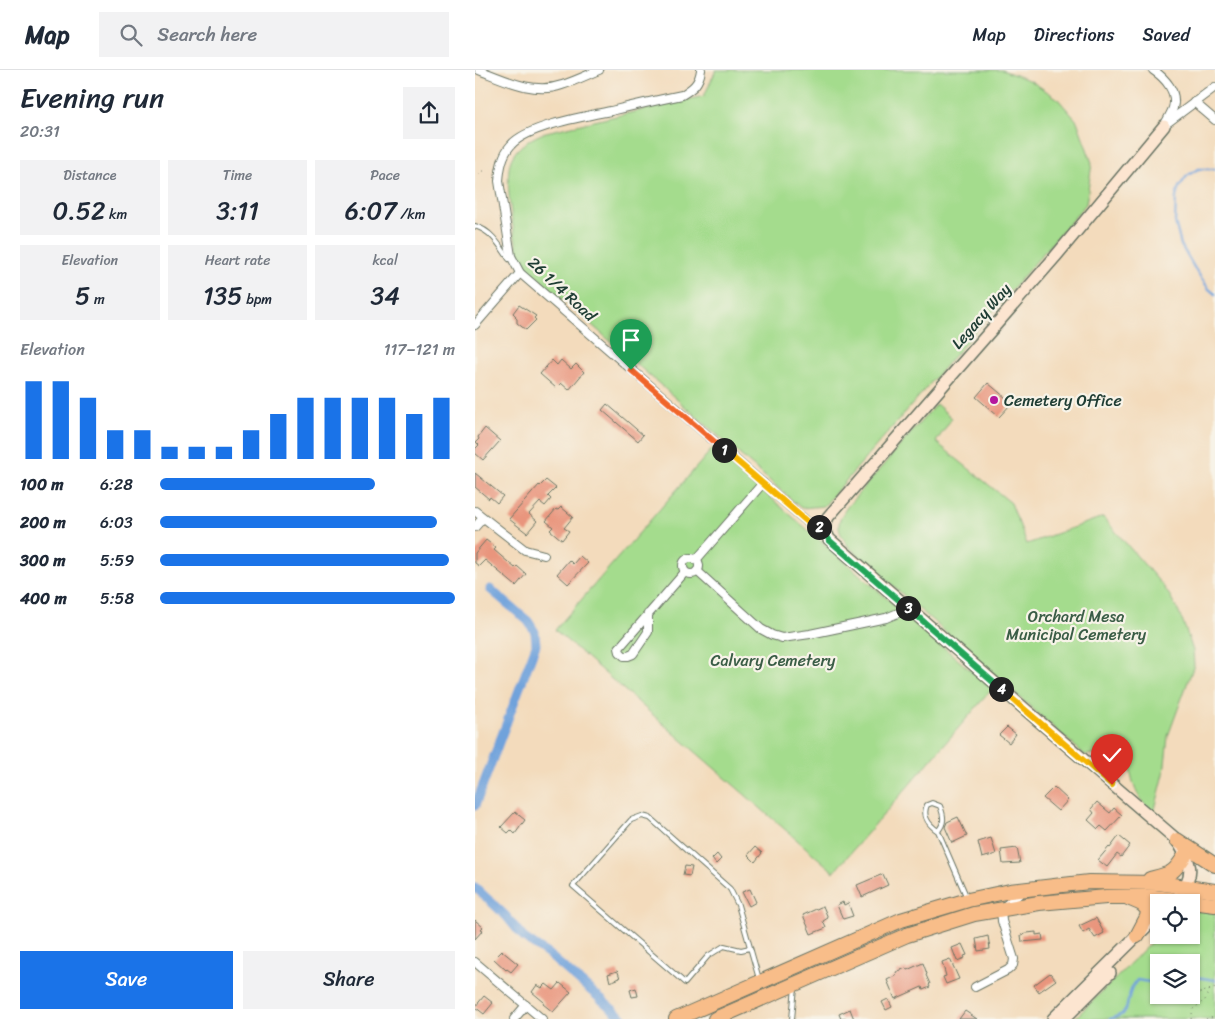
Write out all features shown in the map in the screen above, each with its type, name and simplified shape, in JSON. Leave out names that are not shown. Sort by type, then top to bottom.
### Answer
[{"type":"highway","points":[[1177,840],[1215,865]]},
{"type":"highway","points":[[1137,882],[1167,875],[1176,870],[1186,854]]},
{"type":"highway","points":[[676,1019],[757,986],[789,969],[901,920],[968,900],[1010,891],[1089,882],[1157,882],[1215,890]]},
{"type":"highway","points":[[715,1019],[749,1001],[907,935],[974,914],[1039,903],[1106,897],[1150,897]]},
{"type":"highway","points":[[1125,897],[1142,904],[1148,910],[1147,917],[1137,936]]},
{"type":"highway","points":[[1200,904],[1215,905]]},
{"type":"street","points":[[479,70],[515,84],[538,89],[561,86],[599,70]]},
{"type":"street","name":"26 1/4 Road","points":[[701,70],[695,86],[682,95],[545,127],[521,137],[511,145],[500,168],[499,181],[511,256],[519,273],[811,525],[825,528]]},
{"type":"street","points":[[1153,70],[1167,82],[1173,95],[1173,109],[1164,126]]},
{"type":"street","points":[[1164,126],[1215,87]]},
{"type":"street","points":[[1194,102],[1215,120]]},
{"type":"street","name":"Legacy Way","points":[[825,528],[828,517],[1055,257],[1164,126]]},
{"type":"street","points":[[475,325],[519,273]]},
{"type":"street","points":[[696,560],[763,483]]},
{"type":"street","points":[[475,511],[525,550],[544,556]]},
{"type":"street","points":[[475,528],[483,518]]},
{"type":"street","points":[[825,528],[829,540],[1177,840],[1186,854],[1190,869],[1186,886],[1180,894]]},
{"type":"street","points":[[685,572],[683,564],[685,560],[693,558],[696,560]]},
{"type":"street","points":[[696,560],[698,563],[697,570]]},
{"type":"street","points":[[697,570],[761,629],[782,638],[886,618],[907,607]]},
{"type":"street","points":[[685,572],[693,573],[697,570]]},
{"type":"street","points":[[648,614],[648,632],[633,654],[624,656],[619,648],[648,614],[685,572]]},
{"type":"street","points":[[975,987],[1008,970],[1013,965],[1014,959],[1002,921],[1001,909],[1024,890]]},
{"type":"street","points":[[1053,1019],[1150,923]]},
{"type":"street","points":[[1064,1019],[1150,933]]},
{"type":"street","points":[[475,962],[541,1019]]},
{"type":"street","points":[[514,1019],[526,1006]]},
{"type":"lane","points":[[475,226],[482,228],[493,237],[519,273]]},
{"type":"lane","points":[[938,832],[944,820],[943,814],[940,806],[932,803],[927,805],[925,810],[927,818],[931,826],[938,832],[968,900]]},
{"type":"lane","points":[[750,948],[741,950],[724,946],[708,956],[685,983],[573,886],[631,820],[642,816],[650,818],[730,889],[738,905],[750,948],[757,986]]},
{"type":"lane","points":[[901,920],[907,935]]},
{"type":"lane","points":[[789,969],[795,983],[792,1019]]},
{"type":"path","points":[[475,177],[485,170]]},
{"type":"path","points":[[1200,993],[1215,988]]},
{"type":"path","points":[[1191,1019],[1193,1009],[1205,1000],[1210,990]]},
{"type":"path","points":[[1206,1019],[1215,1017]]},
{"type":"green space","points":[[716,70],[1002,70],[1031,81],[1057,98],[1077,121],[1092,163],[1086,204],[824,506],[801,508],[521,263],[513,226],[508,182],[511,160],[521,146],[546,132],[704,96]]},
{"type":"green space","name":"Orchard Mesa Municipal Cemetery","points":[[936,404],[952,418],[936,442],[1011,503],[1027,544],[1103,517],[1170,596],[1186,630],[1193,651],[1194,665],[1168,736],[1164,774],[1154,813],[1146,806],[1137,793],[1132,780],[1128,752],[1085,755],[849,547],[842,536],[839,523],[847,507]]},
{"type":"green space","name":"Calvary Cemetery","points":[[713,448],[992,689],[834,872],[555,630]]},
{"type":"green space","points":[[1200,911],[1215,912],[1215,1019],[1074,1019],[1150,943],[1200,944]]},
{"type":"building","points":[[519,305],[536,316],[534,318],[536,320],[526,330],[517,323],[516,316],[513,313]]},
{"type":"building","points":[[552,360],[557,365],[561,360],[571,369],[576,364],[584,372],[569,390],[561,383],[556,388],[540,374]]},
{"type":"building","name":"Cemetery Office","points":[[988,383],[1012,403],[999,417],[976,397]]},
{"type":"building","points":[[607,404],[643,435],[638,441],[602,410]]},
{"type":"building","points":[[485,428],[500,441],[483,460],[475,453],[475,449],[479,445],[476,442],[479,439],[478,437]]},
{"type":"building","points":[[475,473],[503,496],[497,503],[475,487]]},
{"type":"building","points":[[546,480],[556,488],[548,496],[551,499],[545,506],[540,502],[529,514],[537,521],[527,533],[509,519],[539,485]]},
{"type":"building","points":[[561,507],[573,517],[564,528],[569,531],[562,540],[550,530],[553,527],[546,521],[556,509],[558,510]]},
{"type":"building","points":[[486,540],[496,548],[494,550],[515,568],[517,566],[526,574],[516,586],[485,560],[479,566],[475,563],[475,553]]},
{"type":"building","points":[[580,556],[588,563],[568,584],[557,574],[569,560],[573,564]]},
{"type":"building","points":[[1007,727],[1016,734],[1009,743],[999,735]]},
{"type":"building","points":[[1054,787],[1068,800],[1058,811],[1043,798]]},
{"type":"building","points":[[1097,802],[1110,813],[1114,808],[1122,815],[1107,831],[1101,826],[1098,829],[1088,820],[1094,813],[1091,809]]},
{"type":"building","points":[[515,812],[525,820],[515,834],[511,830],[508,833],[501,827]]},
{"type":"building","points":[[958,817],[967,836],[952,843],[945,827],[947,822]]},
{"type":"building","points":[[1119,836],[1130,845],[1121,857],[1117,854],[1107,867],[1098,860]]},
{"type":"building","points":[[991,838],[996,854],[982,858],[978,842]]},
{"type":"building","points":[[755,847],[762,853],[755,862],[748,855]]},
{"type":"building","points":[[1017,848],[1020,863],[1003,864],[1001,850]]},
{"type":"building","points":[[717,854],[721,859],[716,864],[712,859]]},
{"type":"building","points":[[685,866],[692,867],[690,876],[683,875]]},
{"type":"building","points":[[883,874],[888,885],[862,897],[857,885]]},
{"type":"building","points":[[750,889],[756,902],[749,906],[742,892]]},
{"type":"building","points":[[843,902],[844,905],[848,903],[853,916],[843,919],[837,905]]},
{"type":"building","points":[[823,906],[828,918],[823,921],[826,928],[811,934],[803,915]]},
{"type":"building","points":[[1096,918],[1104,933],[1095,938],[1089,929],[1083,933],[1079,926]]},
{"type":"building","points":[[475,920],[483,927],[481,929],[483,930],[475,939]]},
{"type":"building","points":[[1036,932],[1036,935],[1042,934],[1043,940],[1022,942],[1021,935]]},
{"type":"building","points":[[988,936],[990,949],[978,951],[976,939]]},
{"type":"building","points":[[962,944],[967,955],[964,956],[965,958],[957,961],[952,948]]},
{"type":"building","points":[[502,951],[518,964],[511,972],[494,959]]},
{"type":"building","points":[[950,959],[959,979],[946,984],[943,977],[946,976],[942,962]]},
{"type":"building","points":[[923,963],[930,987],[923,990],[922,987],[895,999],[887,980],[897,975],[896,972],[906,968],[907,970]]},
{"type":"building","points":[[617,971],[620,978],[610,982],[608,974]]},
{"type":"building","points":[[1050,973],[1056,980],[1039,992],[1034,985]]},
{"type":"building","points":[[560,983],[571,992],[553,1012],[532,992],[537,985],[542,988],[546,984],[554,990]]},
{"type":"building","points":[[636,988],[638,996],[632,997],[630,990]]},
{"type":"building","points":[[484,996],[493,1003],[484,1014],[475,1007]]},
{"type":"building","points":[[888,999],[892,1007],[886,1010],[882,1002]]},
{"type":"building","points":[[850,1009],[854,1019],[841,1019],[839,1014]]},
{"type":"building","points":[[965,1011],[977,1019],[959,1019]]},
{"type":"waterway","points":[[1215,169],[1198,169],[1187,176],[1179,187],[1176,197],[1175,222],[1181,245],[1195,269],[1209,289],[1215,294]]},
{"type":"waterway","points":[[475,806],[536,645],[535,632],[528,621],[490,589]]},
{"type":"waterway","points":[[475,887],[506,916],[524,938],[549,955],[624,1019]]},
{"type":"waterway","points":[[1200,978],[1215,980]]},
{"type":"waterway","points":[[1110,1019],[1123,1014],[1131,989],[1137,980],[1150,982]]},
{"type":"place","name":"Cemetery Office","points":[[994,400]]},
{"type":"route","points":[[631,370],[811,525],[825,528],[829,540],[1112,785]]}]
